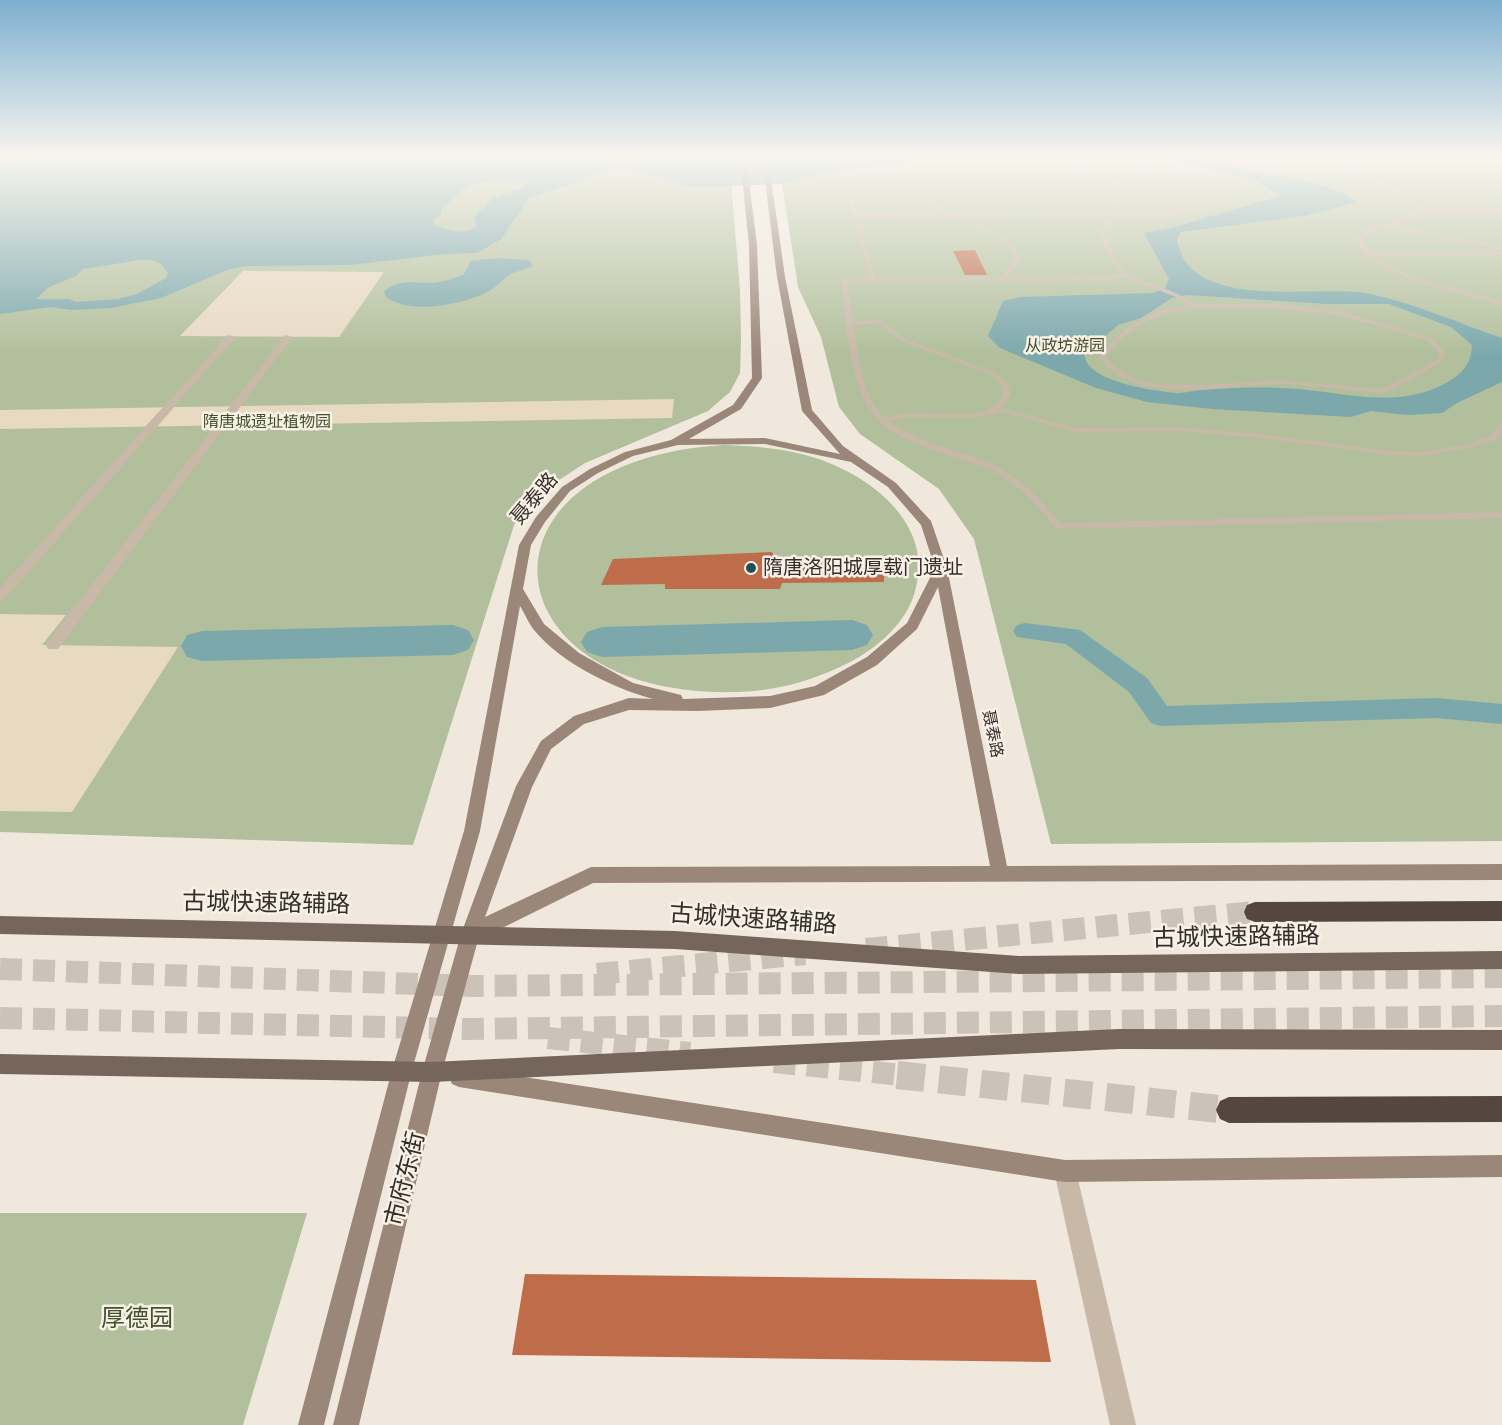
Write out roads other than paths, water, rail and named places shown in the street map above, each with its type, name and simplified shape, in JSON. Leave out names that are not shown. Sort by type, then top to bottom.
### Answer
[{"type":"highway","points":[[1255,912],[1502,911]]},
{"type":"highway","points":[[1229,1110],[1502,1109]]},
{"type":"main road","name":"聂泰路","points":[[442,933],[472,831],[525,545],[540,520],[566,489],[628,454],[675,442],[737,407],[757,378],[749,224]]},
{"type":"main road","name":"聂泰路","points":[[774,224],[780,269],[807,411],[839,448],[892,485],[927,524],[941,568],[1000,874]]},
{"type":"main road","points":[[675,442],[765,441],[815,450],[860,463]]},
{"type":"main road","points":[[517,589],[539,627],[574,657],[629,687],[698,705],[770,702],[819,691],[872,661],[912,626],[941,568]]},
{"type":"main road","name":"市府东街","points":[[346,1425],[432,1072],[470,934],[524,786],[546,746],[579,720],[629,704],[698,705]]},
{"type":"main road","points":[[470,934],[591,875],[1502,872]]},
{"type":"main road","name":"古城快速路辅路","points":[[0,925],[442,933],[675,940],[1019,966],[1502,960]]},
{"type":"main road","name":"市府东街","points":[[311,1425],[402,1070],[442,933]]},
{"type":"main road","points":[[432,1072],[1119,1039],[1502,1040]]},
{"type":"main road","points":[[0,1064],[432,1072],[1065,1171],[1502,1166]]},
{"type":"street","points":[[0,596],[231,337]]},
{"type":"street","points":[[53,645],[288,337]]},
{"type":"street","points":[[1065,1171],[1123,1425]]},
{"type":"lane","points":[[857,224],[873,280]]},
{"type":"lane","points":[[969,224],[997,237],[1017,251],[1019,257],[1003,279]]},
{"type":"lane","points":[[1109,224],[1102,230],[1102,237],[1115,262],[1126,275],[1183,298],[1193,306],[1275,306],[1340,313],[1429,339],[1442,352],[1440,361],[1428,370],[1382,391],[1277,382],[1172,387],[1153,385],[1119,374],[1102,357],[1117,342],[1156,314],[1172,307],[1193,306]]},
{"type":"lane","points":[[1392,224],[1370,230],[1359,240],[1362,251],[1397,273],[1481,294],[1502,304]]},
{"type":"lane","points":[[1384,226],[1502,248]]},
{"type":"lane","points":[[1367,255],[1502,253]]},
{"type":"lane","points":[[1126,275],[1111,278],[844,280],[866,392],[876,414],[920,441],[982,463],[1010,477],[1036,497],[1058,526],[1502,515]]},
{"type":"lane","points":[[851,323],[879,321],[903,340],[994,374],[1004,383],[1007,394],[1002,402],[988,413]]},
{"type":"lane","points":[[882,419],[1006,411],[1076,430],[1177,429],[1261,436],[1401,453],[1449,451],[1470,446],[1495,437],[1502,426]]},
{"type":"water","points":[[0,224],[434,224],[445,229],[466,231],[477,227],[476,224],[512,224],[501,239],[477,253],[445,254],[350,265],[247,266],[227,270],[161,298],[111,308],[72,310],[51,307],[0,314]],"holes":[[[140,260],[153,261],[162,265],[168,273],[166,278],[137,294],[118,299],[77,302],[68,299],[36,299],[49,287],[76,276],[83,269]]]},
{"type":"water","points":[[1187,224],[1246,224],[1181,232],[1177,238],[1186,262],[1204,278],[1229,287],[1258,291],[1371,294],[1421,308],[1502,338],[1502,382],[1457,403],[1442,413],[1407,415],[1371,411],[1351,417],[1212,409],[1147,402],[1096,388],[1000,348],[988,336],[1003,301],[1020,297],[1153,293],[1165,288],[1169,279],[1144,233]],"holes":[[[1188,295],[1327,304],[1389,304],[1451,327],[1472,345],[1468,363],[1461,372],[1446,383],[1426,392],[1385,398],[1280,388],[1199,390],[1179,393],[1139,387],[1108,378],[1088,363],[1085,354],[1118,325],[1141,318],[1172,298]]]},
{"type":"water","points":[[497,258],[529,260],[533,266],[511,274],[489,291],[451,304],[409,306],[386,297],[384,291],[401,283],[431,283],[448,280],[464,274],[471,261]]},
{"type":"waterway","points":[[1025,631],[1072,636],[1138,685],[1160,716],[1436,708],[1502,714]]},
{"type":"waterway","points":[[602,642],[852,635]]},
{"type":"waterway","points":[[202,646],[453,640]]},
{"type":"tunnel","points":[[866,949],[1255,912]]},
{"type":"tunnel","points":[[597,974],[805,954]]},
{"type":"tunnel","points":[[0,969],[473,986],[1502,977]]},
{"type":"tunnel","points":[[0,1018],[465,1029],[1502,1016]]},
{"type":"tunnel","points":[[548,1038],[690,1053]]},
{"type":"tunnel","points":[[774,1062],[911,1076]]},
{"type":"tunnel","points":[[897,1075],[1229,1110]]},
{"type":"place","name":"隋唐洛阳城厚载门遗址","points":[[751,568]]},
{"type":"park label","name":"从政坊游园","points":[[1065,347]]},
{"type":"park label","name":"隋唐城遗址植物园","points":[[267,423]]},
{"type":"park label","name":"厚德园","points":[[137,1319]]}]
